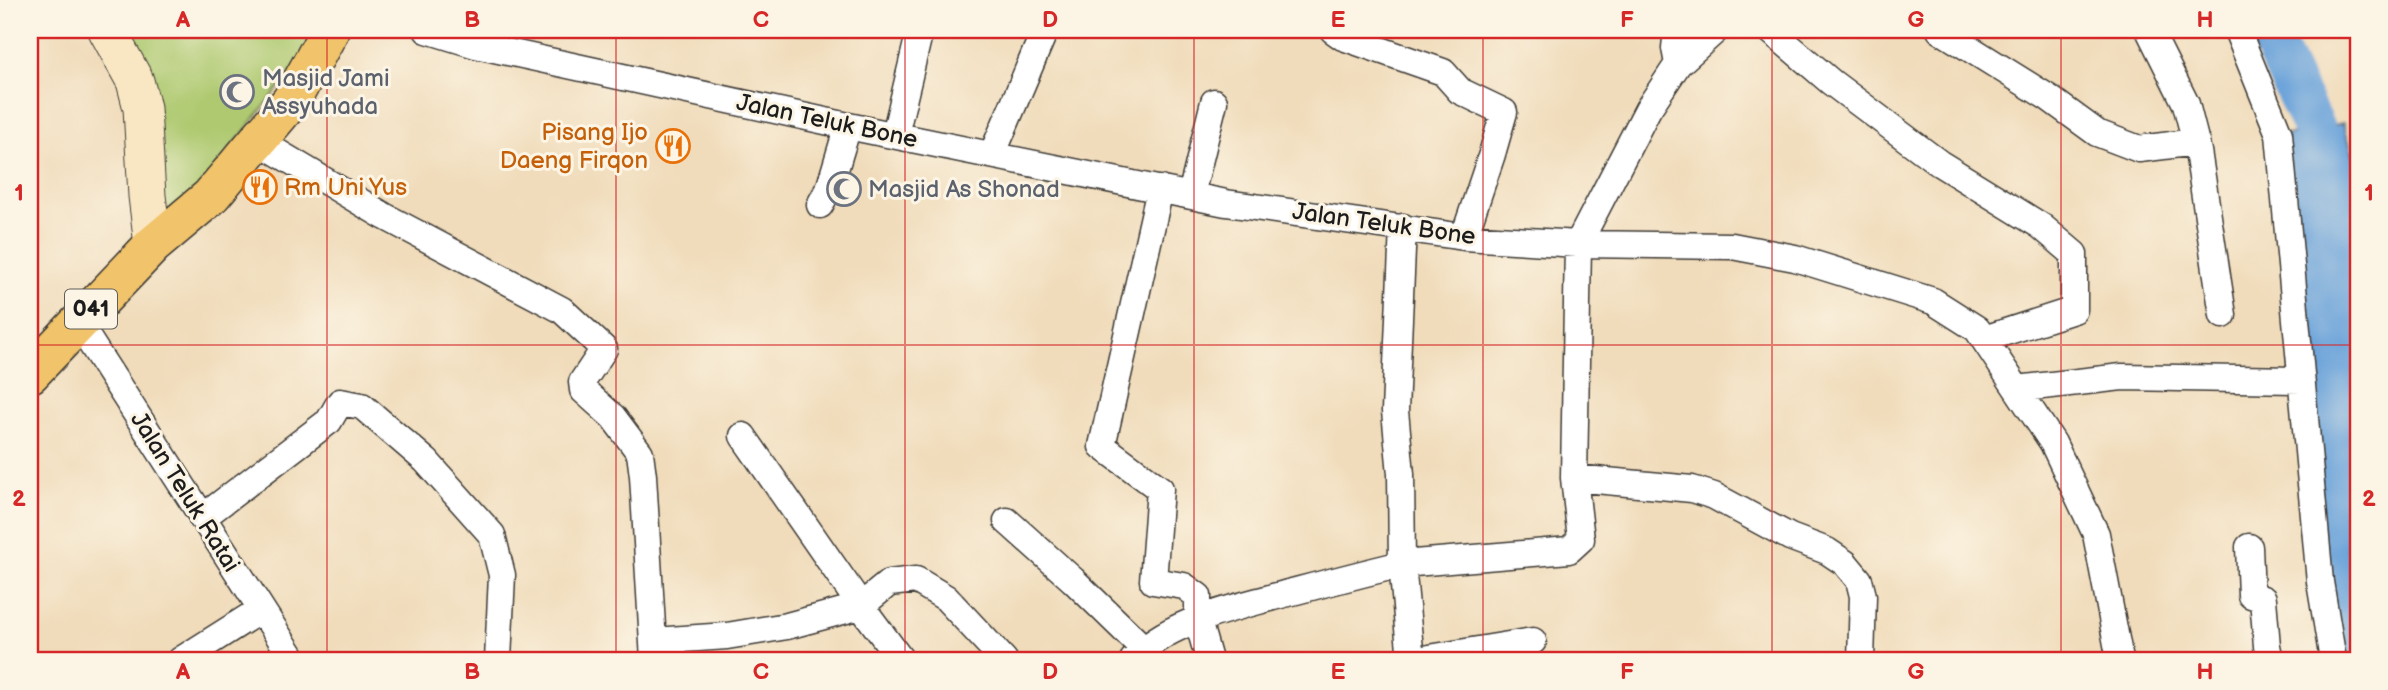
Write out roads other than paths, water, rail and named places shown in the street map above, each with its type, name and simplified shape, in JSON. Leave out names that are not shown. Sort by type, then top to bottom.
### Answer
[{"type":"main road","name":"041","points":[[30,374],[153,245],[210,197],[291,101],[330,30]]},
{"type":"street","points":[[107,30],[135,81],[142,108],[153,245]]},
{"type":"street","name":"Jalan Teluk Bone","points":[[427,30],[476,46],[1226,203],[1464,237],[1578,244],[1732,246],[1795,258],[1933,300],[1977,329],[2053,443],[2096,534],[2120,660]]},
{"type":"street","points":[[476,46],[501,30]]},
{"type":"street","points":[[895,135],[920,30]]},
{"type":"street","points":[[992,155],[1045,30]]},
{"type":"street","points":[[1333,30],[1343,37],[1443,72],[1460,91],[1504,112],[1464,237]]},
{"type":"street","points":[[1676,30],[1678,64]]},
{"type":"street","points":[[1007,521],[1073,580],[1138,654],[1170,632],[1223,611],[1402,564],[1569,550],[1581,539],[1574,478],[1578,244],[1648,109],[1678,64],[1716,30]]},
{"type":"street","points":[[1770,30],[1831,82],[1939,163],[2041,226],[2074,254],[2074,310],[1984,339]]},
{"type":"street","points":[[1940,30],[2049,98],[2097,133],[2139,149],[2196,142]]},
{"type":"street","points":[[2149,30],[2186,104],[2196,142],[2223,315]]},
{"type":"street","points":[[2237,30],[2279,134],[2320,582],[2333,660]]},
{"type":"street","points":[[1191,195],[1214,102]]},
{"type":"street","points":[[820,205],[830,186],[848,126]]},
{"type":"street","points":[[258,141],[384,216],[562,310],[604,349],[582,386],[583,390],[613,417],[640,453],[654,651],[787,626],[860,606],[889,583],[916,580],[946,598],[1004,660]]},
{"type":"street","points":[[1160,189],[1102,446],[1160,489],[1153,581],[1184,586],[1198,596],[1198,621],[1209,660]]},
{"type":"street","points":[[1404,227],[1395,411],[1401,474],[1402,564],[1411,660]]},
{"type":"street","name":"Jalan Teluk Ratai","points":[[78,323],[294,660]]},
{"type":"street","points":[[2017,389],[2122,377],[2301,380]]},
{"type":"street","points":[[202,518],[329,421],[340,402],[362,406],[426,461],[492,535],[502,575],[498,660]]},
{"type":"street","points":[[743,436],[860,606],[901,660]]},
{"type":"street","points":[[1574,478],[1692,489],[1714,496],[1790,537],[1827,551],[1844,562],[1859,580],[1863,596],[1861,660]]},
{"type":"street","points":[[2249,547],[2250,595],[2263,599],[2270,660]]},
{"type":"street","points":[[181,660],[260,610]]},
{"type":"street","points":[[1417,660],[1533,641]]},
{"type":"water","points":[[2343,123],[2358,169],[2358,660],[2334,660],[2286,135]]},
{"type":"waterway","points":[[2267,30],[2314,129]]},
{"type":"place","name":"Masjid Jami Assyuhada","points":[[237,92]]},
{"type":"place","name":"Pisang Ijo Daeng Firqon","points":[[673,146]]},
{"type":"place","name":"Rm Uni Yus","points":[[260,187]]},
{"type":"place","name":"Masjid As Shonad","points":[[844,189]]}]
